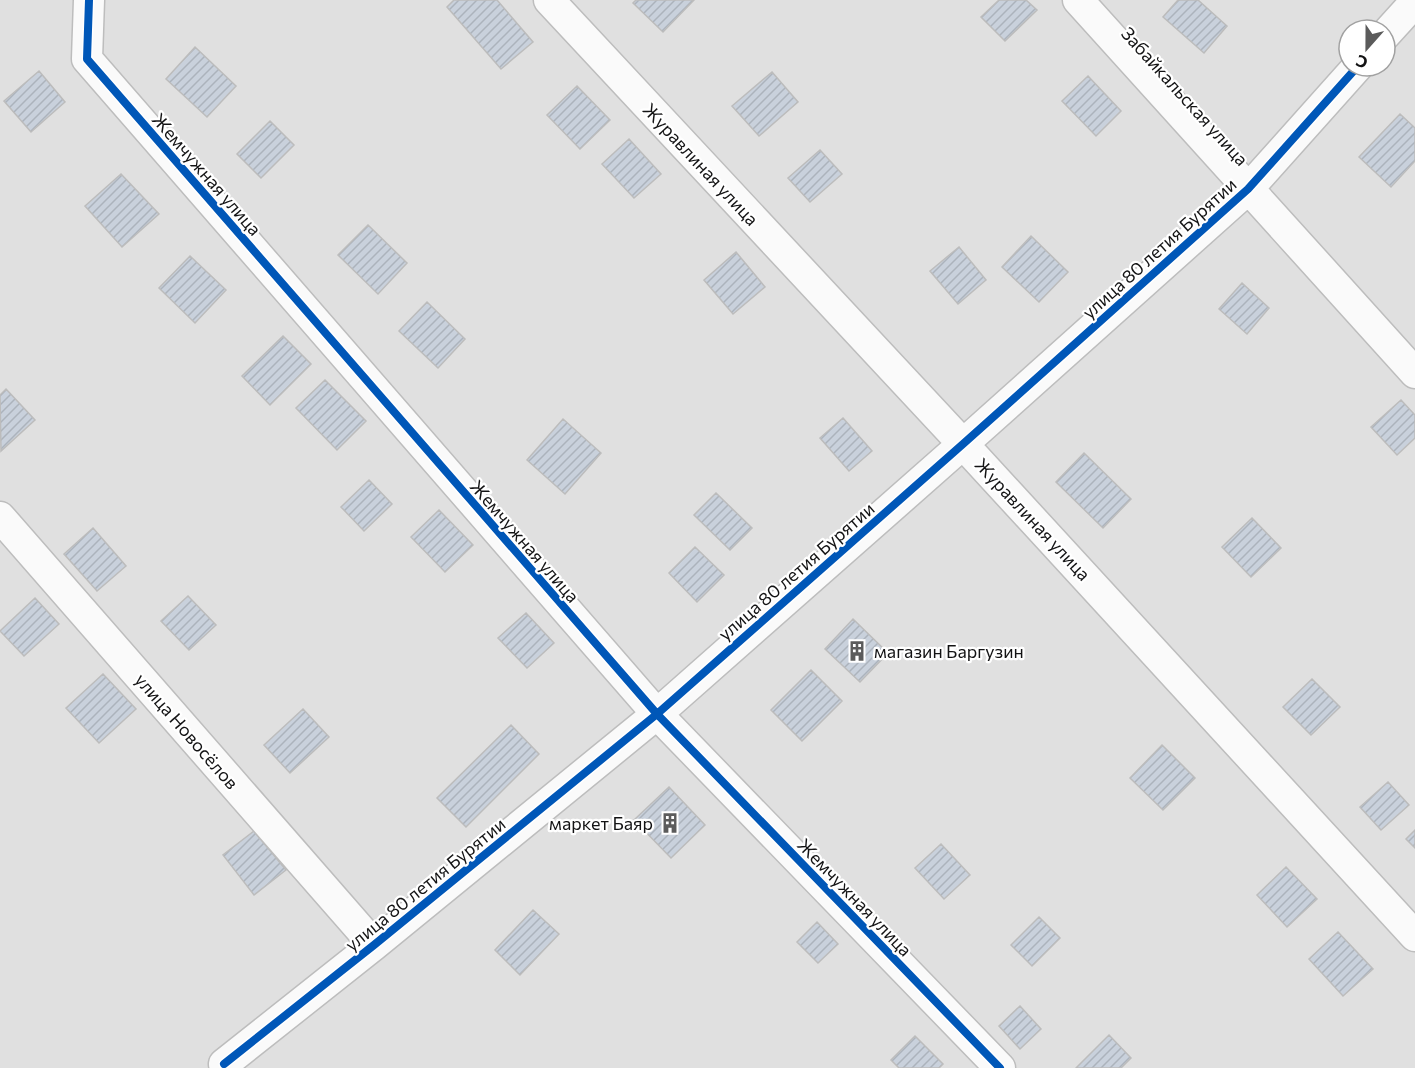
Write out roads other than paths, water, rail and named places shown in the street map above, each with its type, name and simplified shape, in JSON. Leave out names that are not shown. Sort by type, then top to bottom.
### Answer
[{"type":"street","name":"Жемчужная улица","points":[[89,0],[87,59],[657,714],[1000,1068]]},
{"type":"street","name":"Журавлиная улица","points":[[549,0],[963,444],[1415,936]]},
{"type":"street","name":"Забайкальская улица","points":[[1078,0],[1415,373]]},
{"type":"street","points":[[1397,22],[1415,2]]},
{"type":"street","name":"улица 80 летия Бурятии","points":[[224,1064],[657,714],[1248,189],[1347,78]]},
{"type":"street","name":"улица Новосёлов","points":[[0,517],[374,945]]},
{"type":"place","name":"магазин Баргузин","points":[[857,651]]},
{"type":"place","name":"маркет Баяр","points":[[670,823]]}]
